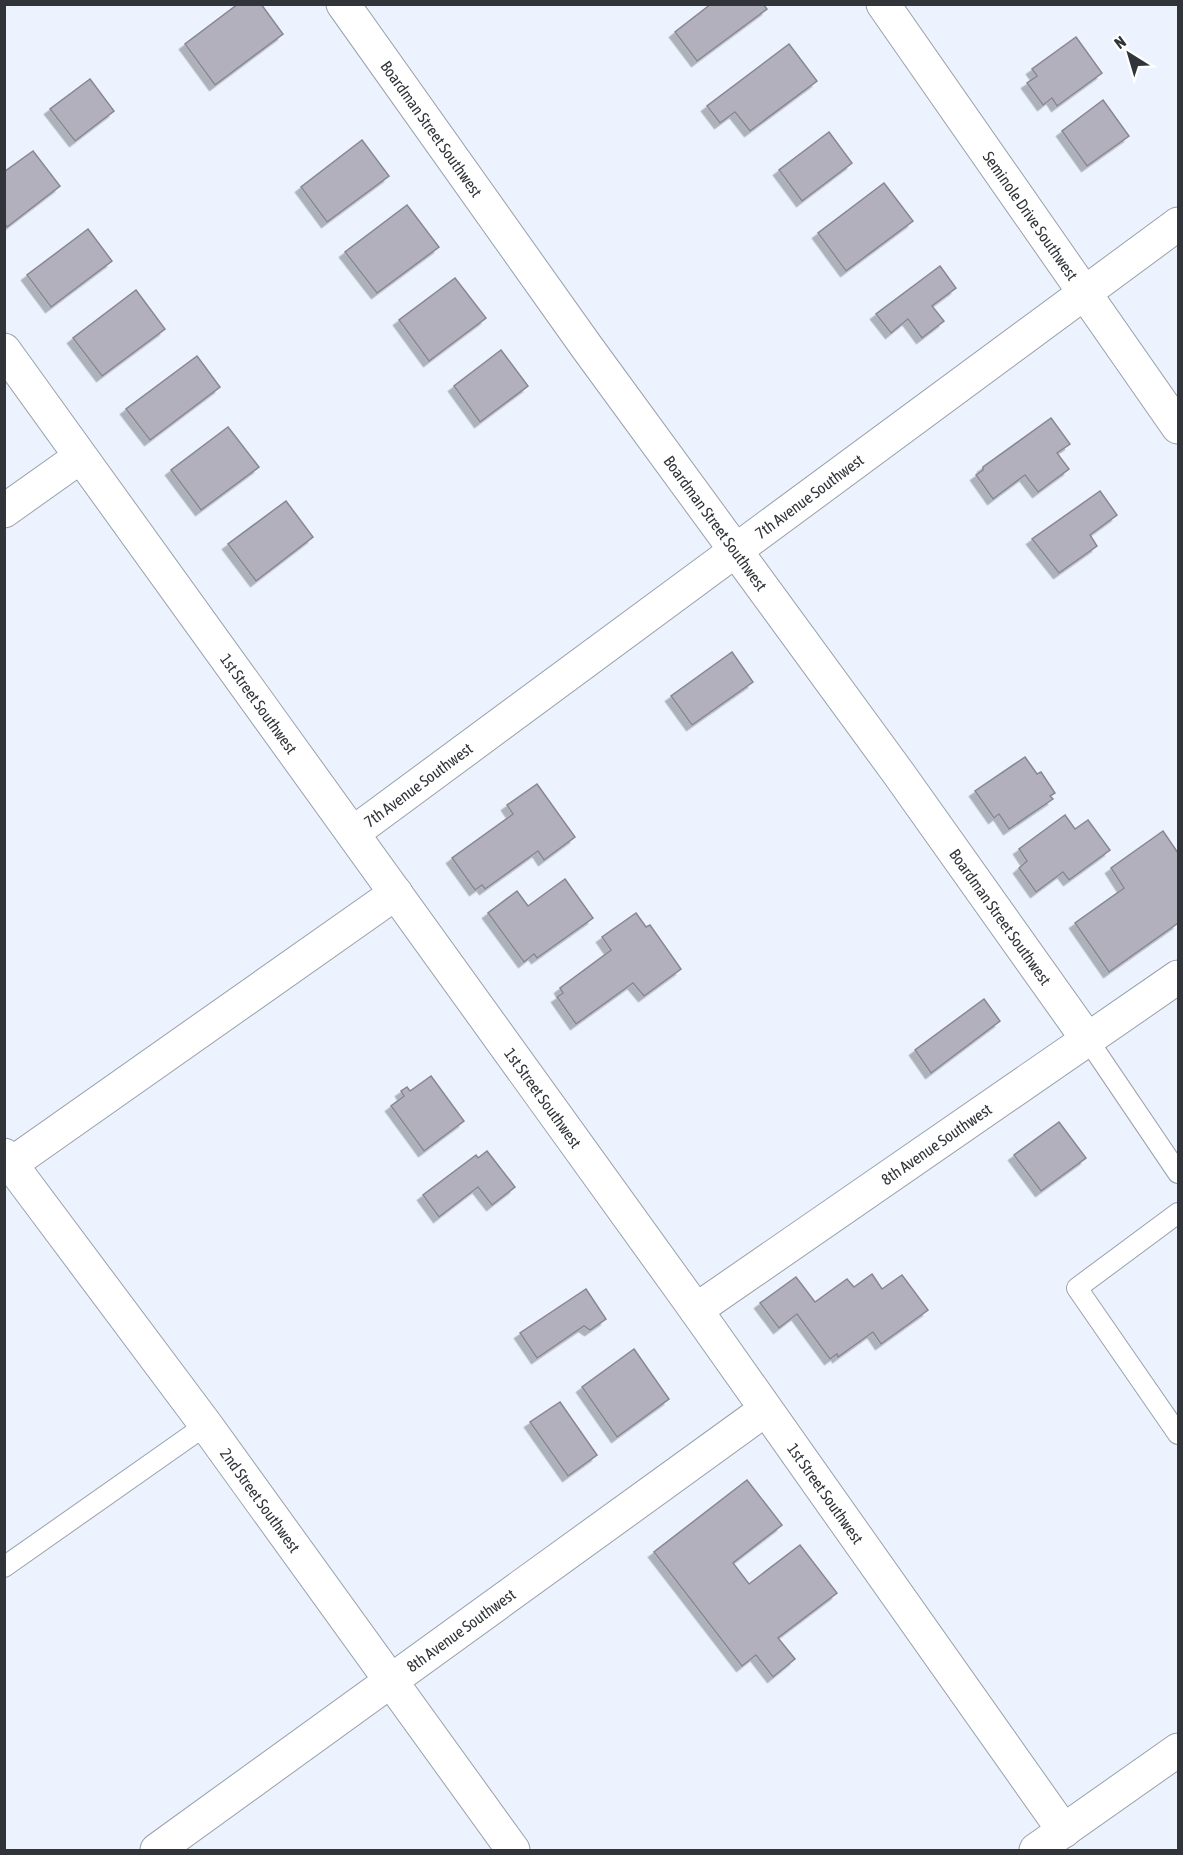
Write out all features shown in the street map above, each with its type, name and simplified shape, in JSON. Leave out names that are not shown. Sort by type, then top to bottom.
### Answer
[{"type":"street","name":"Boardman Street Southwest","points":[[343,4],[586,346],[906,783],[1088,1040]]},
{"type":"street","name":"Seminole Drive Southwest","points":[[883,4],[1179,427]]},
{"type":"street","name":"7th Avenue Southwest","points":[[353,833],[1179,224]]},
{"type":"street","name":"1st Street Southwest","points":[[4,350],[696,1310],[1072,1841]]},
{"type":"street","points":[[4,511],[80,457]]},
{"type":"street","points":[[7,1162],[396,892]]},
{"type":"street","name":"8th Avenue Southwest","points":[[696,1310],[1179,977]]},
{"type":"street","name":"2nd Street Southwest","points":[[7,1162],[206,1425],[392,1682],[505,1848]]},
{"type":"street","name":"8th Avenue Southwest","points":[[157,1851],[765,1410]]},
{"type":"street","points":[[1036,1851],[1072,1841],[1179,1750]]},
{"type":"lane","points":[[1088,1040],[1179,1173]]},
{"type":"lane","points":[[1179,1213],[1077,1288],[1179,1434]]},
{"type":"lane","points":[[4,1567],[206,1425]]},
{"type":"building","points":[[238,4],[261,4],[283,34],[215,85],[185,44]]},
{"type":"building","points":[[711,4],[763,4],[767,9],[697,61],[675,32]]},
{"type":"building","points":[[1076,37],[1102,73],[1057,106],[1052,98],[1043,105],[1027,83],[1037,76],[1032,69]]},
{"type":"building","points":[[789,44],[817,81],[750,131],[735,112],[720,123],[707,106]]},
{"type":"building","points":[[90,79],[114,111],[75,141],[50,109]]},
{"type":"building","points":[[1103,100],[1129,136],[1087,166],[1062,131]]},
{"type":"building","points":[[829,132],[852,163],[802,201],[779,170]]},
{"type":"building","points":[[362,140],[389,176],[327,222],[301,187]]},
{"type":"building","points":[[33,151],[60,186],[7,227],[4,223],[4,172]]},
{"type":"building","points":[[884,183],[913,221],[846,271],[818,233]]},
{"type":"building","points":[[407,205],[439,247],[377,293],[345,252]]},
{"type":"building","points":[[88,229],[112,261],[51,307],[27,275]]},
{"type":"building","points":[[940,266],[956,288],[932,306],[944,321],[922,338],[908,319],[891,333],[876,314]]},
{"type":"building","points":[[455,278],[486,318],[429,361],[399,320]]},
{"type":"building","points":[[136,290],[165,329],[102,376],[73,338]]},
{"type":"building","points":[[501,350],[528,386],[480,422],[454,386]]},
{"type":"building","points":[[197,356],[220,387],[150,440],[126,409]]},
{"type":"building","points":[[1051,418],[1070,444],[1057,453],[1069,469],[1038,492],[1025,475],[993,499],[976,475],[983,470],[983,467]]},
{"type":"building","points":[[228,427],[259,467],[201,510],[171,470]]},
{"type":"building","points":[[1100,491],[1117,515],[1090,535],[1097,546],[1059,573],[1032,539]]},
{"type":"building","points":[[286,501],[313,537],[256,581],[228,544]]},
{"type":"building","points":[[732,652],[753,682],[692,725],[671,696]]},
{"type":"building","points":[[1025,757],[1037,774],[1041,772],[1055,793],[1050,796],[1053,799],[1009,829],[999,814],[994,818],[975,791]]},
{"type":"building","points":[[537,784],[575,837],[544,860],[538,851],[485,889],[482,885],[475,890],[452,858],[513,814],[507,805]]},
{"type":"building","points":[[1065,815],[1075,829],[1088,820],[1110,850],[1069,880],[1063,872],[1036,892],[1019,868],[1027,861],[1019,849]]},
{"type":"building","points":[[1163,831],[1178,853],[1178,923],[1109,972],[1075,923],[1124,888],[1111,868]]},
{"type":"building","points":[[565,879],[593,918],[537,958],[534,954],[524,962],[488,913],[517,891],[528,906]]},
{"type":"building","points":[[636,913],[646,927],[650,925],[681,969],[644,996],[633,983],[576,1024],[557,997],[563,993],[560,988],[611,950],[602,937]]},
{"type":"building","points":[[984,999],[1000,1021],[931,1073],[915,1050]]},
{"type":"building","points":[[431,1076],[464,1121],[424,1151],[391,1106],[404,1096],[401,1091],[407,1087],[410,1091]]},
{"type":"building","points":[[1059,1122],[1086,1158],[1041,1191],[1014,1155]]},
{"type":"building","points":[[487,1151],[515,1187],[492,1205],[478,1187],[439,1217],[423,1195],[476,1155],[478,1158]]},
{"type":"building","points":[[872,1274],[882,1289],[902,1275],[928,1310],[881,1344],[873,1332],[838,1357],[837,1354],[830,1359],[797,1314],[779,1328],[760,1303],[796,1277],[815,1302],[847,1279],[854,1287]]},
{"type":"building","points":[[586,1289],[606,1319],[590,1330],[584,1326],[537,1358],[520,1333]]},
{"type":"building","points":[[634,1349],[669,1399],[617,1437],[582,1387]]},
{"type":"building","points":[[560,1402],[597,1455],[568,1476],[530,1422]]},
{"type":"building","points":[[747,1480],[782,1525],[733,1563],[749,1584],[800,1545],[837,1593],[778,1638],[795,1659],[773,1677],[756,1655],[742,1666],[654,1552]]}]
